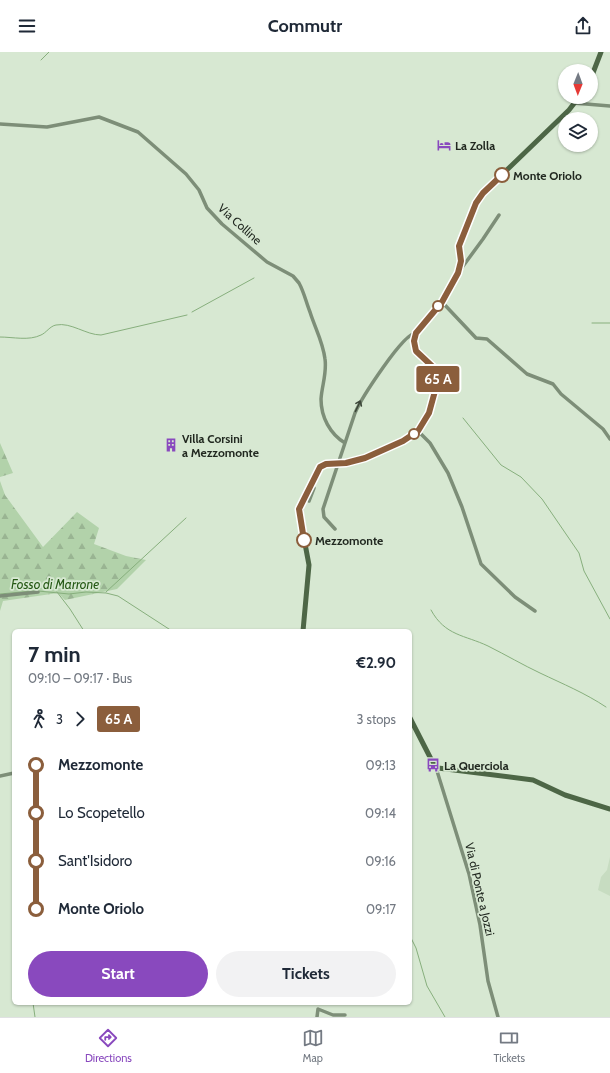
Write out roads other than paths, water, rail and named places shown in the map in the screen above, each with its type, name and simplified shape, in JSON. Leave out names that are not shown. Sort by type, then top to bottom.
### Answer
[{"type":"main road","points":[[596,64],[601,52]]},
{"type":"main road","points":[[303,629],[309,565],[299,513],[300,506],[310,485],[318,470],[322,466],[365,458],[403,441],[418,431],[429,413],[438,380],[433,367],[416,351],[414,341],[416,333],[442,302],[458,273],[461,263],[461,242],[479,198],[574,104]]},
{"type":"main road","points":[[412,722],[432,761],[438,768],[536,781],[565,795],[610,809]]},
{"type":"street","points":[[574,104],[610,106]]},
{"type":"street","name":"Via Colline","points":[[0,124],[47,126],[99,117],[138,132],[186,174],[199,190],[207,208],[222,224],[267,262],[293,276],[300,283],[321,341],[325,360],[325,383],[321,399],[323,415],[329,428],[345,443]]},
{"type":"street","points":[[458,273],[499,215]]},
{"type":"street","points":[[442,302],[476,338],[487,339],[527,374],[553,384],[561,394],[604,429],[610,439]]},
{"type":"street","points":[[335,529],[324,517],[323,511],[339,464],[350,424],[362,398],[398,348],[411,334],[416,333]]},
{"type":"street","points":[[418,431],[430,443],[448,473],[462,507],[481,564],[486,571],[515,597],[535,611]]},
{"type":"street","points":[[309,501],[314,489],[310,485]]},
{"type":"street","points":[[0,596],[38,592]]},
{"type":"street","name":"Via di Ponte a Jozzi","points":[[438,768],[437,771],[469,874],[480,926],[488,981],[498,1017]]},
{"type":"street","points":[[0,776],[12,773]]},
{"type":"street","points":[[317,1017],[318,1010],[333,1015],[345,1015]]},
{"type":"waterway","points":[[41,60],[49,52]]},
{"type":"waterway","points":[[192,312],[254,278]]},
{"type":"waterway","points":[[0,337],[36,337],[56,325],[67,325],[101,335],[187,315]]},
{"type":"waterway","points":[[592,323],[610,323]]},
{"type":"waterway","points":[[463,418],[501,465],[521,477],[542,499],[579,553],[584,571],[610,619]]},
{"type":"waterway","points":[[106,592],[186,518]]},
{"type":"waterway","name":"Fosso di Marrone","points":[[0,594],[33,591]]},
{"type":"waterway","name":"Fosso di Marrone","points":[[38,591],[69,594],[86,592],[106,593],[118,596],[169,629]]},
{"type":"waterway","points":[[57,592],[83,629]]},
{"type":"waterway","points":[[431,610],[443,625],[456,634],[480,642],[582,693],[606,707]]},
{"type":"waterway","points":[[412,940],[416,948],[427,986],[445,1017]]},
{"type":"waterway","points":[[33,1005],[35,1017]]},
{"type":"place","name":"La Zolla","points":[[444,145]]},
{"type":"place","name":"Monte Oriolo","points":[[502,175]]},
{"type":"place","name":"Villa Corsini a Mezzomonte","points":[[171,445]]},
{"type":"place","name":"Mezzomonte","points":[[304,540]]},
{"type":"place","name":"La Querciola","points":[[433,765]]}]
